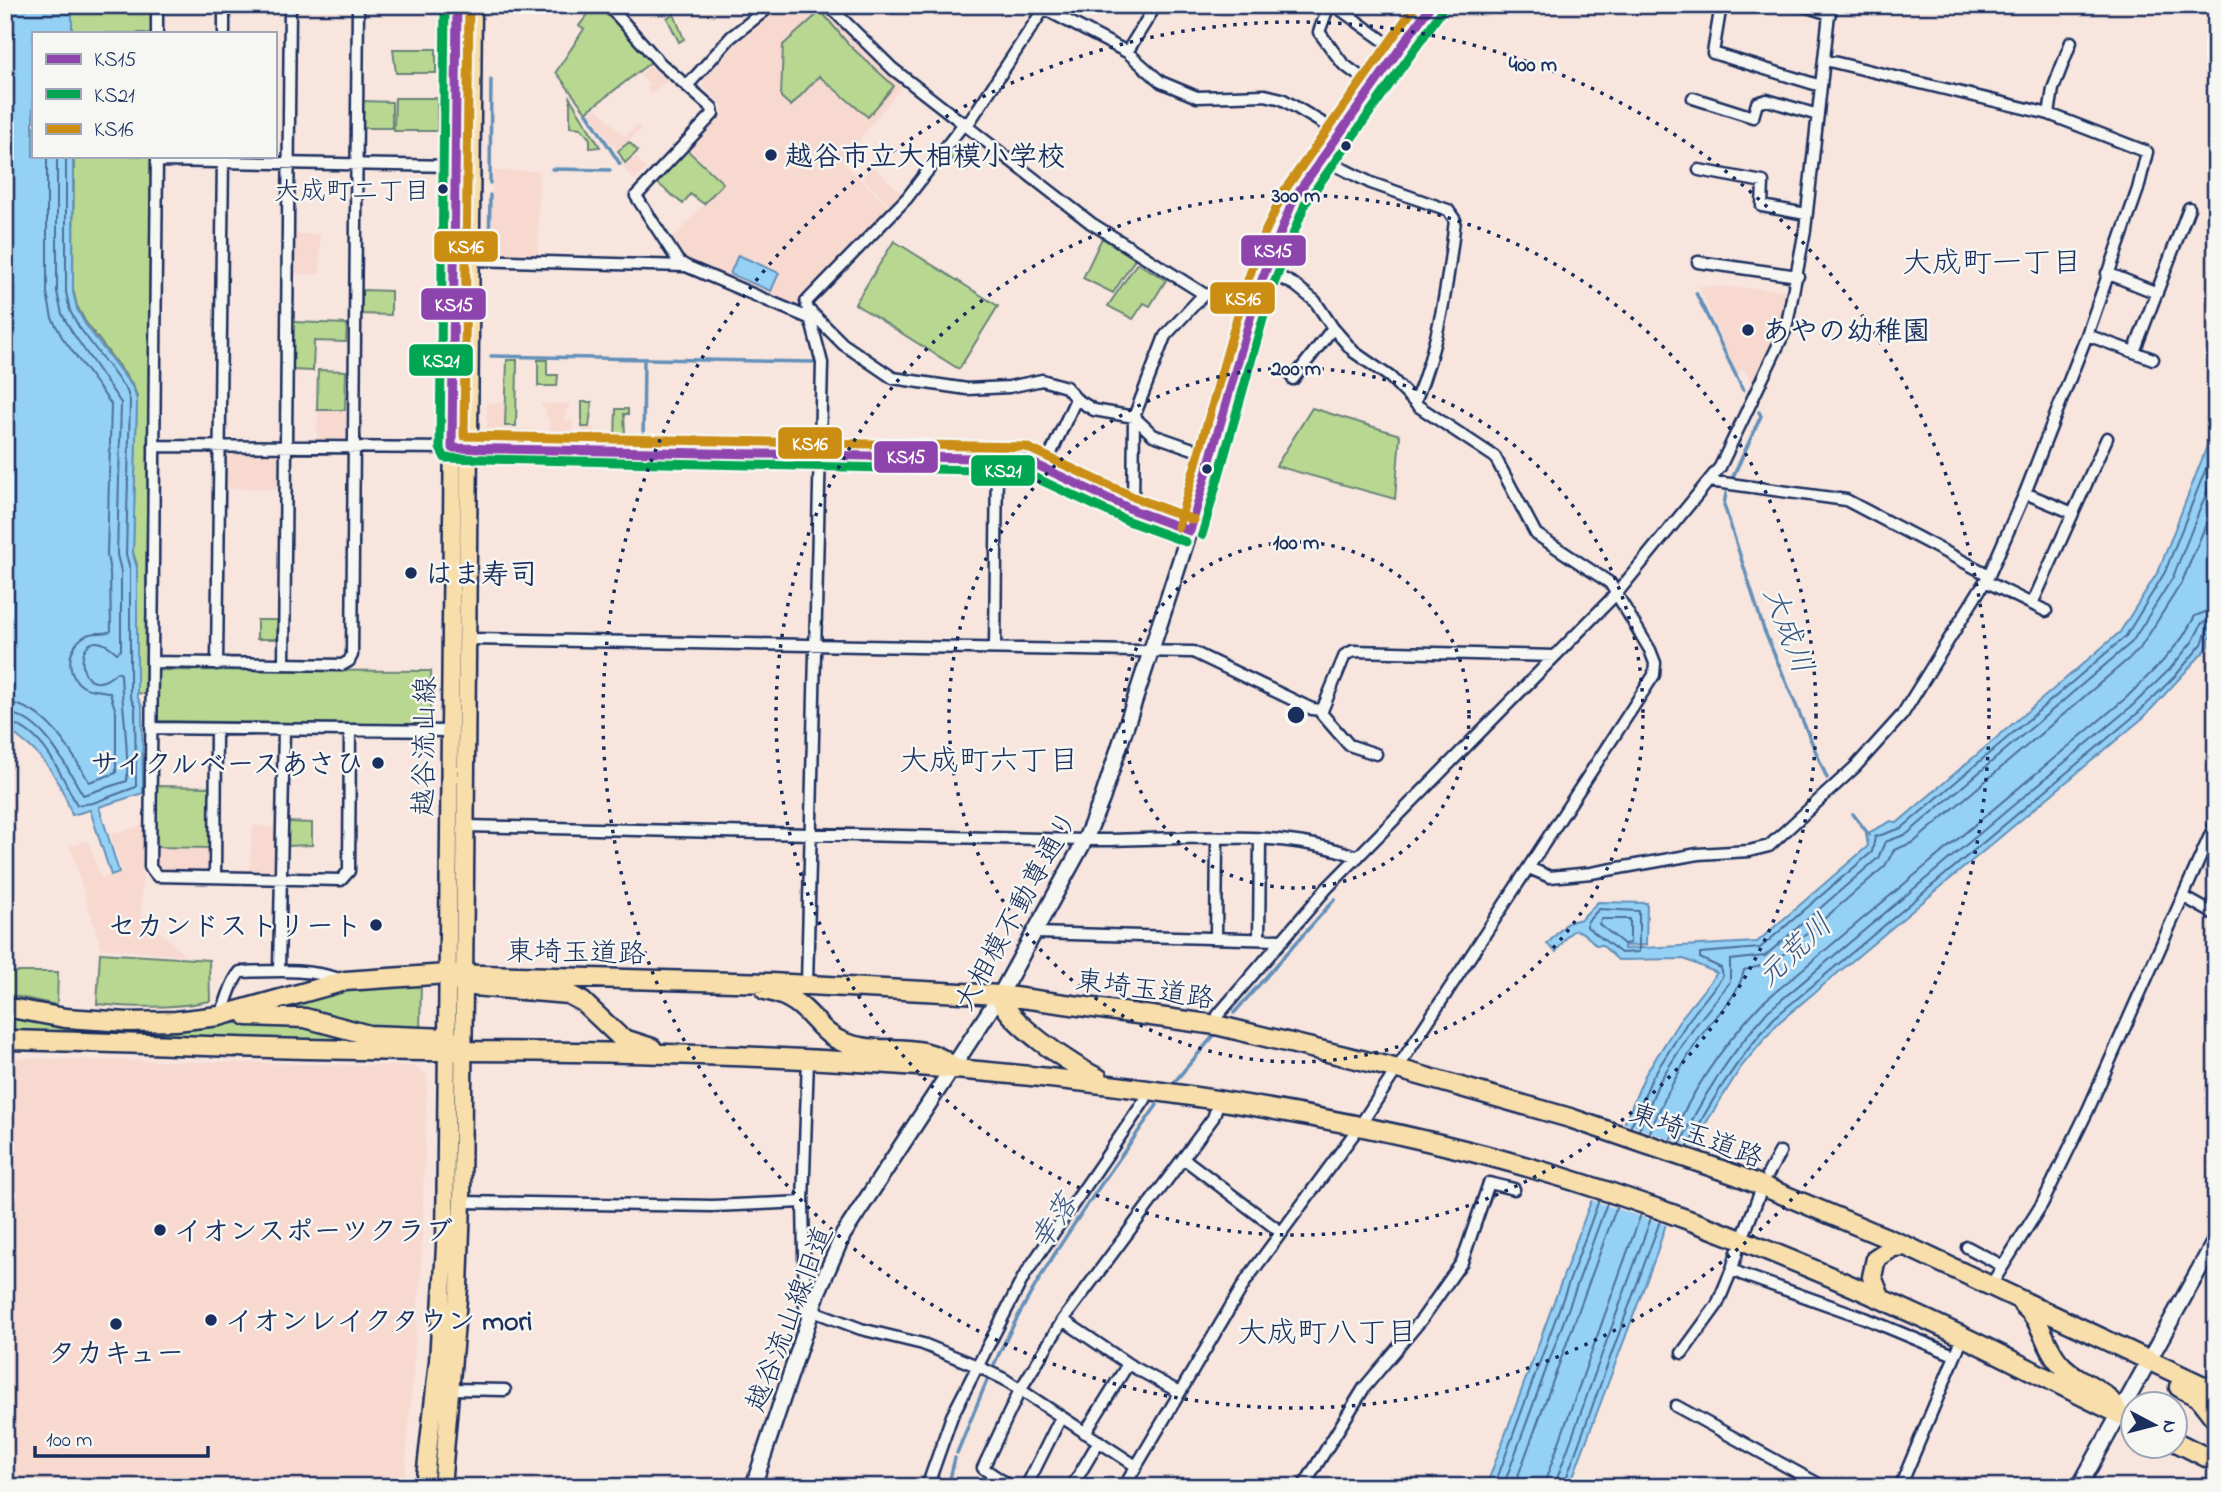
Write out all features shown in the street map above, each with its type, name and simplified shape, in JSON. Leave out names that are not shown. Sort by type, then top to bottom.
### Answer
[{"type":"highway","name":"東埼玉道路","points":[[5,1007],[65,1018],[128,1022],[219,1016],[345,981],[458,977],[722,982],[1000,995],[1216,1025],[1398,1069],[1570,1118],[1736,1175],[1906,1246],[2216,1392]]},
{"type":"highway","points":[[458,977],[568,994],[583,1002],[621,1038],[686,1055]]},
{"type":"highway","points":[[722,982],[795,999],[825,1030],[842,1042],[866,1047],[932,1052],[954,1068]]},
{"type":"highway","points":[[1000,995],[1001,1004],[1016,1019],[1081,1070],[1111,1084]]},
{"type":"highway","points":[[219,1016],[291,1017],[369,1035],[453,1046]]},
{"type":"highway","points":[[5,1040],[453,1046],[807,1059],[954,1068],[1111,1084],[1219,1101],[1441,1144],[1552,1175],[1716,1231],[1881,1299],[2120,1415]]},
{"type":"highway","points":[[1881,1299],[1872,1278],[1876,1258],[1893,1247],[1906,1246]]},
{"type":"highway","points":[[1999,1289],[2037,1318],[2058,1361],[2107,1394],[2120,1410]]},
{"type":"highway","points":[[2150,1362],[2169,1381],[2206,1404],[2216,1420]]},
{"type":"highway","points":[[2190,1449],[2216,1461]]},
{"type":"main road","name":"越谷流山線","points":[[457,5],[450,730],[458,977]]},
{"type":"main road","name":"越谷流山線","points":[[424,1487],[443,1290],[453,1046],[467,826],[473,5]]},
{"type":"main road","name":"越谷流山線","points":[[442,1487],[451,1389],[462,1202],[453,1046]]},
{"type":"street","points":[[157,5],[157,32]]},
{"type":"street","points":[[224,5],[224,32]]},
{"type":"street","points":[[284,664],[290,5]]},
{"type":"street","points":[[152,662],[342,665],[349,662],[352,655],[358,5]]},
{"type":"street","points":[[608,5],[661,64],[712,108],[713,114],[636,196],[678,261],[811,319]]},
{"type":"street","points":[[687,86],[731,37],[772,5]]},
{"type":"street","points":[[828,5],[893,69],[966,123],[1091,223],[1204,294],[1254,302]]},
{"type":"street","points":[[1128,52],[1156,5]]},
{"type":"street","points":[[1373,86],[1343,64],[1319,32],[1332,5],[1398,51]]},
{"type":"street","name":"大相模不動尊通り","points":[[954,1068],[1035,933],[1085,840],[1102,799],[1213,456],[1264,268],[1289,207],[1431,5]]},
{"type":"street","points":[[1721,5],[1713,52],[1821,86]]},
{"type":"street","points":[[1216,1025],[1218,1015],[1358,857],[1617,593],[1720,467],[1786,329],[1798,276],[1830,10],[1801,5]]},
{"type":"street","points":[[807,985],[822,363],[806,302],[907,198],[966,123],[1040,8],[1128,52],[1161,82],[1197,97],[1265,95],[1282,99],[1339,133]]},
{"type":"street","points":[[2049,114],[2053,89],[2071,42]]},
{"type":"street","points":[[1530,868],[1549,877],[1600,872],[1698,854],[1749,851],[1769,846],[1855,767],[1902,715],[1987,578],[2025,493],[2087,335],[2138,189],[2147,152],[2049,114],[1825,60]]},
{"type":"street","points":[[1693,98],[1752,117],[1757,103],[1767,100],[1818,115]]},
{"type":"street","points":[[1321,158],[1371,183],[1448,210],[1455,220],[1440,320],[1428,371],[1415,402]]},
{"type":"street","points":[[350,731],[349,871],[341,880],[157,876],[150,867],[157,159],[456,166]]},
{"type":"street","points":[[217,664],[223,159]]},
{"type":"street","points":[[1699,170],[1763,182],[1762,206],[1806,214]]},
{"type":"street","points":[[2134,352],[2189,208]]},
{"type":"street","points":[[472,260],[686,266]]},
{"type":"street","points":[[1698,261],[1798,276]]},
{"type":"street","points":[[1125,1486],[1247,1279],[1359,1127],[1654,674],[1655,663],[1650,650],[1610,583],[1536,534],[1509,480],[1490,452],[1415,402],[1391,377],[1354,352],[1333,328],[1315,301],[1295,285],[1264,268]]},
{"type":"street","points":[[2107,273],[2157,293]]},
{"type":"street","points":[[1133,510],[1134,417],[1165,337],[1204,294]]},
{"type":"street","points":[[806,307],[843,344],[893,378],[967,389],[1009,387],[1042,380],[1066,387],[1076,399],[1094,410],[1134,417],[1153,435],[1213,456]]},
{"type":"street","points":[[1293,379],[1325,334],[1333,328]]},
{"type":"street","points":[[2087,335],[2152,359]]},
{"type":"street","points":[[1045,466],[1076,399]]},
{"type":"street","points":[[2032,604],[2107,438]]},
{"type":"street","points":[[155,446],[452,448],[1030,460],[1133,510],[1190,531]]},
{"type":"street","points":[[995,649],[996,459]]},
{"type":"street","points":[[1709,481],[1846,500],[2046,611]]},
{"type":"street","points":[[2025,493],[2073,513]]},
{"type":"street","points":[[470,639],[1193,652],[1312,709],[1321,710],[1349,745],[1376,754]]},
{"type":"street","points":[[1321,710],[1345,655],[1353,651],[1555,656]]},
{"type":"street","points":[[151,728],[450,730]]},
{"type":"street","points":[[215,877],[216,729]]},
{"type":"street","points":[[279,970],[284,730]]},
{"type":"street","points":[[1999,1289],[2001,1265],[2042,1204],[2106,1072],[2216,822]]},
{"type":"street","points":[[467,826],[1085,840],[1260,840],[1305,843],[1358,857]]},
{"type":"street","points":[[1216,938],[1217,839]]},
{"type":"street","points":[[1259,939],[1260,840]]},
{"type":"street","points":[[2184,897],[2216,915]]},
{"type":"street","points":[[1035,933],[1283,940]]},
{"type":"street","points":[[219,1016],[226,1005],[229,985],[240,972],[279,970],[327,975],[345,981]]},
{"type":"street","points":[[807,1059],[803,1302],[811,1312],[861,1329],[923,1344],[977,1366],[1020,1390],[1136,1466]]},
{"type":"street","name":"越谷流山線旧道","points":[[752,1487],[811,1312],[843,1235],[954,1068]]},
{"type":"street","points":[[927,1487],[952,1416],[1024,1276],[1145,1100],[1149,1090]]},
{"type":"street","points":[[1011,1487],[983,1468],[1020,1390],[1063,1320],[1213,1118],[1219,1101]]},
{"type":"street","points":[[1768,1174],[1780,1152]]},
{"type":"street","points":[[1183,1158],[1282,1233]]},
{"type":"street","points":[[1303,1487],[1364,1388],[1422,1319],[1462,1262],[1489,1183],[1514,1189]]},
{"type":"street","points":[[1744,1234],[1761,1190]]},
{"type":"street","points":[[462,1202],[713,1206],[803,1202]]},
{"type":"street","points":[[2138,1390],[2150,1362],[2216,1239]]},
{"type":"street","points":[[1967,1247],[2001,1265]]},
{"type":"street","points":[[1682,1353],[1717,1305],[1737,1252]]},
{"type":"street","points":[[1732,1269],[1954,1355]]},
{"type":"street","points":[[1063,1320],[1128,1364],[1179,1392]]},
{"type":"street","points":[[1900,1487],[1928,1427],[1963,1337]]},
{"type":"street","points":[[1085,1433],[1128,1364]]},
{"type":"street","points":[[451,1389],[505,1390]]},
{"type":"street","points":[[1676,1406],[1824,1487]]},
{"type":"street","points":[[1026,1487],[1061,1417]]},
{"type":"street","points":[[2079,1487],[2120,1427]]},
{"type":"street","points":[[1072,1487],[1099,1441]]},
{"type":"shaded area","name":"越谷市立大相模小学校","points":[[781,5],[823,5],[850,38],[902,86],[842,161],[888,207],[797,305],[792,306],[683,259],[670,241],[724,183],[688,148],[724,108],[703,86],[704,78],[747,33]]},
{"type":"shaded area","points":[[649,66],[668,79],[651,94],[646,88],[649,84],[640,75]]},
{"type":"shaded area","points":[[597,108],[624,137],[638,125],[642,129],[617,150],[589,113]]},
{"type":"shaded area","points":[[635,156],[646,169],[634,180],[623,167]]},
{"type":"shaded area","points":[[873,166],[901,193],[890,205],[862,178]]},
{"type":"shaded area","points":[[493,171],[539,171],[538,255],[491,254]]},
{"type":"shaded area","points":[[294,234],[320,234],[320,274],[294,274]]},
{"type":"shaded area","name":"あやの幼稚園","points":[[1699,286],[1788,290],[1775,344],[1753,383],[1743,368],[1736,374]]},
{"type":"shaded area","points":[[487,403],[504,403],[504,431],[537,429],[537,441],[487,440]]},
{"type":"shaded area","points":[[541,404],[570,404],[570,409],[566,409],[565,421],[573,421],[573,444],[539,444],[539,434],[550,434],[550,418],[546,417],[546,408],[541,407]]},
{"type":"shaded area","points":[[318,410],[347,411],[346,439],[341,442],[317,442]]},
{"type":"shaded area","points":[[582,428],[595,428],[595,438],[607,438],[607,444],[586,444],[581,439]]},
{"type":"shaded area","points":[[622,433],[642,434],[642,445],[620,445]]},
{"type":"shaded area","points":[[230,451],[276,452],[281,456],[280,489],[224,488],[224,458]]},
{"type":"shaded area","points":[[144,825],[141,915],[186,956],[101,948],[70,846],[88,841],[101,878],[122,872],[110,835]]},
{"type":"shaded area","points":[[253,826],[275,827],[276,867],[270,874],[249,874]]},
{"type":"shaded area","points":[[155,847],[210,848],[210,868],[205,873],[159,872],[154,867]]},
{"type":"shaded area","name":"イオンレイクタウン mori","points":[[5,1058],[414,1066],[427,1075],[421,1270],[404,1487],[5,1487]]},
{"type":"green space","points":[[71,5],[152,5],[152,32],[71,32]]},
{"type":"green space","points":[[595,5],[631,36],[651,62],[586,112],[556,72],[584,29],[579,26]]},
{"type":"green space","points":[[821,11],[849,45],[894,86],[868,117],[819,76],[791,106],[781,97],[783,45]]},
{"type":"green space","points":[[674,14],[684,39],[679,42],[667,18]]},
{"type":"green space","points":[[393,49],[436,49],[436,73],[396,73]]},
{"type":"green space","points":[[395,98],[437,98],[437,131],[394,131]]},
{"type":"green space","points":[[570,98],[600,147],[590,148],[590,139],[581,128],[570,127]]},
{"type":"green space","points":[[363,101],[392,102],[392,128],[362,128]]},
{"type":"green space","points":[[629,142],[638,151],[625,163],[618,151]]},
{"type":"green space","points":[[951,147],[968,159],[971,156],[975,159],[967,171],[946,154]]},
{"type":"green space","points":[[687,150],[723,183],[704,204],[690,194],[683,204],[656,182]]},
{"type":"green space","points":[[74,158],[151,158],[145,694],[137,693],[137,565],[133,552],[137,397],[133,385],[85,321],[77,306],[73,289]]},
{"type":"green space","points":[[1102,238],[1135,259],[1113,293],[1083,278]]},
{"type":"green space","points":[[894,241],[998,306],[959,369],[855,304]]},
{"type":"green space","points":[[1137,263],[1166,280],[1150,306],[1144,303],[1133,319],[1108,306]]},
{"type":"green space","points":[[362,290],[391,291],[391,315],[361,314]]},
{"type":"green space","points":[[292,322],[347,324],[346,342],[314,341],[313,371],[291,370]]},
{"type":"green space","points":[[507,360],[517,360],[516,426],[505,426]]},
{"type":"green space","points":[[538,360],[547,360],[547,375],[558,375],[557,386],[538,386]]},
{"type":"green space","points":[[318,370],[346,371],[345,410],[317,410]]},
{"type":"green space","points":[[582,402],[592,402],[589,427],[582,427]]},
{"type":"green space","points":[[1312,408],[1400,435],[1395,499],[1276,466]]},
{"type":"green space","points":[[616,409],[628,409],[628,414],[624,414],[625,433],[622,433],[620,443],[615,439]]},
{"type":"green space","points":[[257,620],[277,620],[277,639],[257,639]]},
{"type":"green space","points":[[161,670],[431,671],[430,715],[424,725],[158,721],[156,673]]},
{"type":"green space","points":[[156,786],[211,787],[210,848],[155,847]]},
{"type":"green space","points":[[287,822],[312,823],[312,845],[286,846]]},
{"type":"green space","points":[[100,953],[209,960],[210,1001],[154,1007],[97,1004]]},
{"type":"green space","points":[[5,972],[58,972],[57,1005],[5,994]]},
{"type":"green space","points":[[421,982],[420,1032],[373,1030],[267,1011],[344,988]]},
{"type":"green space","points":[[5,1013],[202,1024],[292,1022],[404,1044],[5,1035]]},
{"type":"water","points":[[5,5],[72,5],[72,32],[32,32],[32,158],[73,158],[73,292],[77,309],[85,324],[133,388],[137,400],[133,554],[137,568],[137,696],[142,706],[143,793],[99,807],[119,872],[111,875],[90,810],[72,815],[61,788],[47,765],[28,745],[5,728]]},
{"type":"water","points":[[738,255],[779,273],[771,291],[730,274]]},
{"type":"water","name":"元荒川","points":[[2216,423],[2216,631],[2209,639],[2209,646],[2144,717],[1778,1023],[1741,1067],[1706,1123],[1677,1190],[1655,1258],[1569,1487],[1486,1487],[1588,1209],[1645,1075],[1682,1017],[1717,973],[1684,959],[1618,960],[1602,945],[1596,945],[1578,931],[1570,933],[1556,952],[1547,944],[1567,923],[1581,919],[1598,902],[1647,903],[1646,945],[1624,946],[1624,949],[1757,942],[1868,846],[1866,834],[1891,821],[1897,823],[2120,632],[2159,570]]},
{"type":"pier","points":[[1621,1122],[1699,1149],[1669,1226],[1588,1199]]},
{"type":"waterway","points":[[490,183],[491,80]]},
{"type":"waterway","points":[[587,113],[620,164]]},
{"type":"waterway","points":[[552,169],[610,170]]},
{"type":"waterway","points":[[489,253],[490,195]]},
{"type":"waterway","name":"大成川","points":[[1696,293],[1743,390]]},
{"type":"waterway","points":[[491,356],[813,362]]},
{"type":"waterway","points":[[643,445],[644,359]]},
{"type":"waterway","name":"大成川","points":[[1732,479],[1761,416],[1759,412]]},
{"type":"waterway","name":"大成川","points":[[1726,493],[1724,505],[1764,630],[1827,778]]},
{"type":"waterway","points":[[1853,814],[1869,835]]},
{"type":"waterway","name":"幸落","points":[[1234,1013],[1335,899]]},
{"type":"waterway","name":"幸落","points":[[1171,1086],[1215,1034]]},
{"type":"waterway","name":"幸落","points":[[993,1367],[1048,1265],[1157,1105]]},
{"type":"waterway","name":"幸落","points":[[957,1453],[988,1378]]},
{"type":"waterway","name":"幸落","points":[[948,1487],[955,1458]]},
{"type":"transit line","name":"KS21","points":[[445,5],[440,448],[445,458],[1021,471],[1128,521],[1186,542]]},
{"type":"transit line","name":"KS15","points":[[457,5],[452,448],[1024,459],[1133,510],[1190,531]]},
{"type":"transit line","name":"KS16","points":[[469,5],[464,436],[1026,447],[1138,499],[1194,520]]},
{"type":"transit line","name":"KS16","points":[[1178,527],[1246,286],[1262,239],[1284,191],[1416,5]]},
{"type":"transit line","name":"KS15","points":[[1190,531],[1258,290],[1294,198],[1431,5]]},
{"type":"transit line","name":"KS21","points":[[1202,535],[1270,294],[1305,204],[1441,12]]},
{"type":"place","name":"越谷市立大相模小学校","points":[[771,155]]},
{"type":"place","name":"大成町二丁目","points":[[443,189]]},
{"type":"place","name":"あやの幼稚園","points":[[1748,330]]},
{"type":"place","name":"はま寿司","points":[[411,573]]},
{"type":"place","name":"サイクルベースあさひ","points":[[378,763]]},
{"type":"place","name":"セカンドストリート","points":[[376,925]]},
{"type":"place","name":"イオンスポーツクラブ","points":[[160,1230]]},
{"type":"place","name":"イオンレイクタウン mori","points":[[211,1320]]},
{"type":"place","name":"タカキュー","points":[[116,1324]]},
{"type":"district","name":"大成町一丁目","points":[[1992,262]]},
{"type":"district","name":"大成町六丁目","points":[[989,760]]},
{"type":"district","name":"大成町八丁目","points":[[1327,1332]]}]
